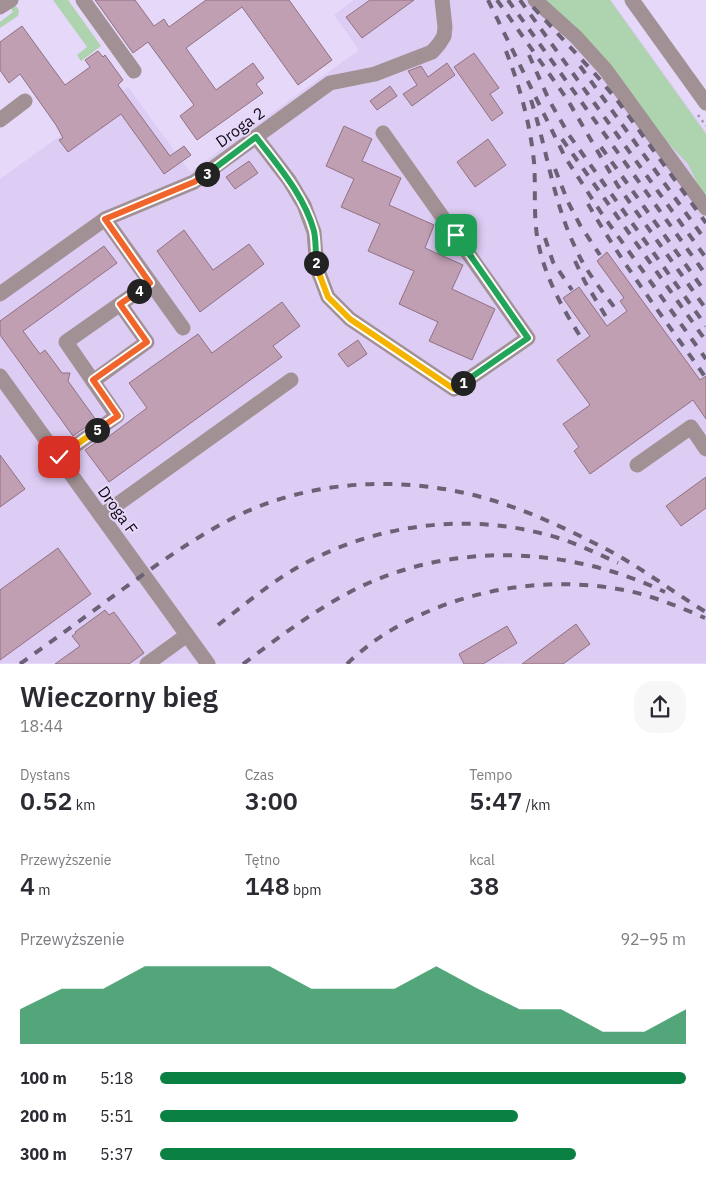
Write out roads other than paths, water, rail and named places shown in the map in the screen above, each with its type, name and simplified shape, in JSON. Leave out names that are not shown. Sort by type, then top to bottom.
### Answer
[{"type":"street","points":[[0,8],[11,0]]},
{"type":"street","points":[[84,0],[134,71]]},
{"type":"street","name":"Droga 2","points":[[0,294],[105,219],[194,182],[330,83],[375,74],[432,52],[444,36],[446,27],[442,0]]},
{"type":"street","points":[[535,0],[576,37],[623,92],[706,208]]},
{"type":"street","points":[[632,0],[706,103]]},
{"type":"street","points":[[0,120],[25,101]]},
{"type":"street","points":[[256,137],[289,180],[304,205],[314,232],[317,268],[328,297],[350,319],[454,389],[528,338],[383,133]]},
{"type":"street","points":[[105,219],[183,328]]},
{"type":"street","points":[[59,457],[118,416],[66,342],[150,283]]},
{"type":"street","points":[[93,380],[147,342],[120,304]]},
{"type":"street","name":"Droga F","points":[[0,376],[208,664]]},
{"type":"street","points":[[101,516],[290,380]]},
{"type":"street","points":[[637,465],[691,426],[706,449]]},
{"type":"street","points":[[147,664],[187,634]]},
{"type":"railway","points":[[488,0],[565,157],[602,214],[706,359]]},
{"type":"railway","points":[[497,0],[567,99],[618,186],[706,309]]},
{"type":"railway","points":[[508,0],[706,275]]},
{"type":"railway","points":[[520,0],[706,258]]},
{"type":"railway","points":[[533,7],[617,100],[706,223]]},
{"type":"railway","points":[[506,51],[516,78],[530,133],[534,162],[536,232],[541,255],[556,293],[582,339]]},
{"type":"railway","points":[[529,55],[549,100],[569,135],[706,326]]},
{"type":"railway","points":[[580,66],[706,241]]},
{"type":"railway","points":[[531,100],[568,231],[585,266],[618,312]]},
{"type":"railway","points":[[562,139],[706,341]]},
{"type":"railway","points":[[601,147],[706,293]]},
{"type":"railway","points":[[555,169],[568,202],[580,225],[600,255]]},
{"type":"railway","points":[[588,204],[630,271],[706,378]]},
{"type":"railway","points":[[545,238],[553,262],[572,290]]},
{"type":"railway","points":[[575,261],[585,282],[608,320]]},
{"type":"railway","points":[[20,664],[163,560],[233,518],[262,505],[292,496],[323,489],[355,485],[387,484],[450,490],[481,497],[527,512],[615,554],[706,612]]},
{"type":"railway","points":[[218,625],[276,581],[314,559],[345,545],[377,535],[410,528],[444,524],[478,524],[511,527],[563,540],[618,563]]},
{"type":"railway","points":[[243,664],[282,635],[350,592],[388,575],[427,564],[467,557],[507,555],[548,558],[588,565],[627,576],[665,592]]},
{"type":"railway","points":[[347,664],[373,642],[401,624],[432,610],[463,599],[529,586],[563,584],[629,591],[648,596],[705,618]]}]
